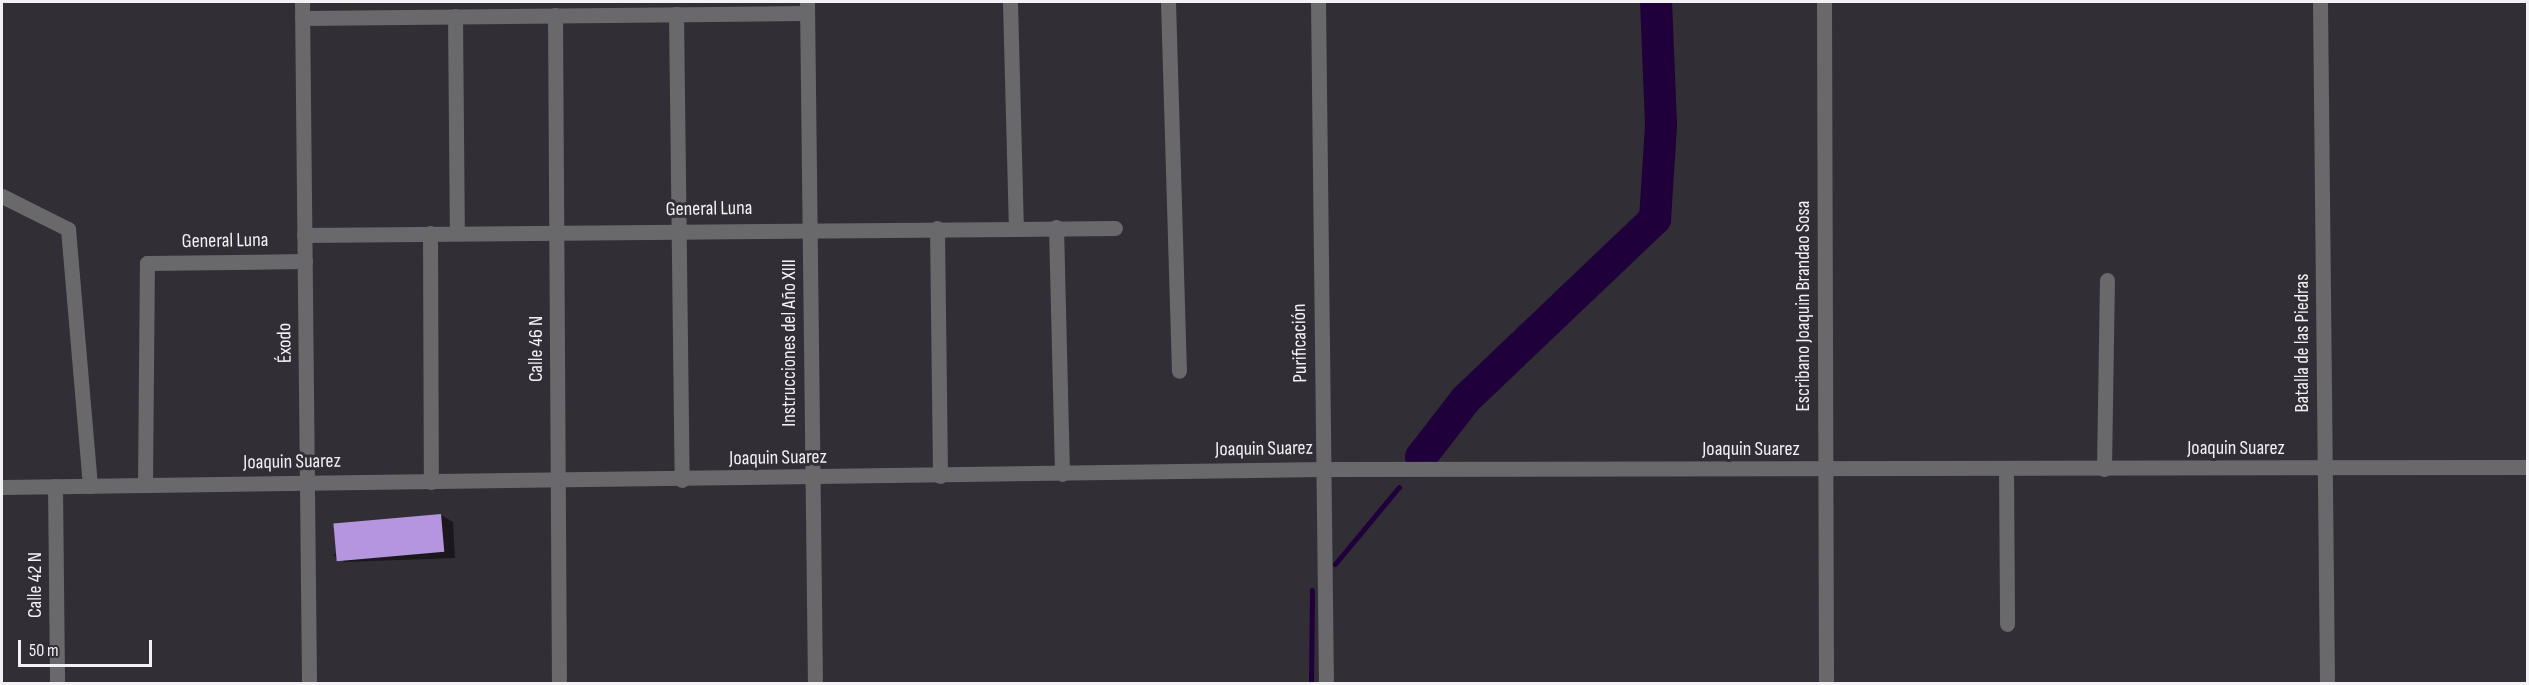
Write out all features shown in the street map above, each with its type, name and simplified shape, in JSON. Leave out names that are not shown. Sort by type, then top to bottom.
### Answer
[{"type":"street","name":"Éxodo","points":[[302,2],[309,684]]},
{"type":"street","points":[[1010,2],[1016,227]]},
{"type":"street","points":[[1168,2],[1179,371]]},
{"type":"street","name":"Purificación","points":[[1318,2],[1326,684]]},
{"type":"street","name":"Escribano Joaquin Brandao Sosa","points":[[1824,2],[1823,471],[1826,684]]},
{"type":"street","name":"Batalla de las Piedras","points":[[2320,2],[2327,684]]},
{"type":"street","points":[[302,18],[676,14],[807,7]]},
{"type":"street","name":"Instrucciones del Año XIII","points":[[807,7],[815,684]]},
{"type":"street","points":[[676,14],[682,480]]},
{"type":"street","name":"Calle 46 N","points":[[555,15],[559,684]]},
{"type":"street","points":[[455,16],[458,233]]},
{"type":"street","points":[[2,196],[68,228],[90,486]]},
{"type":"street","name":"General Luna","points":[[304,235],[1016,227],[1115,228]]},
{"type":"street","points":[[1056,227],[1062,474]]},
{"type":"street","points":[[937,228],[940,476]]},
{"type":"street","points":[[430,233],[431,482]]},
{"type":"street","name":"General Luna","points":[[145,485],[147,263],[305,261]]},
{"type":"street","points":[[2104,469],[2107,280]]},
{"type":"street","name":"Joaquin Suarez","points":[[2,487],[811,479],[1323,469],[1823,471],[2528,467]]},
{"type":"street","points":[[2006,469],[2007,624]]},
{"type":"street","name":"Calle 42 N","points":[[55,486],[57,684]]},
{"type":"building","points":[[441,514],[444,552],[337,561],[333,523]]},
{"type":"waterway","points":[[1421,457],[1466,399],[1655,219],[1661,125],[1656,2]]},
{"type":"waterway","points":[[1335,564],[1399,487]]},
{"type":"waterway","points":[[1311,684],[1312,590]]}]
